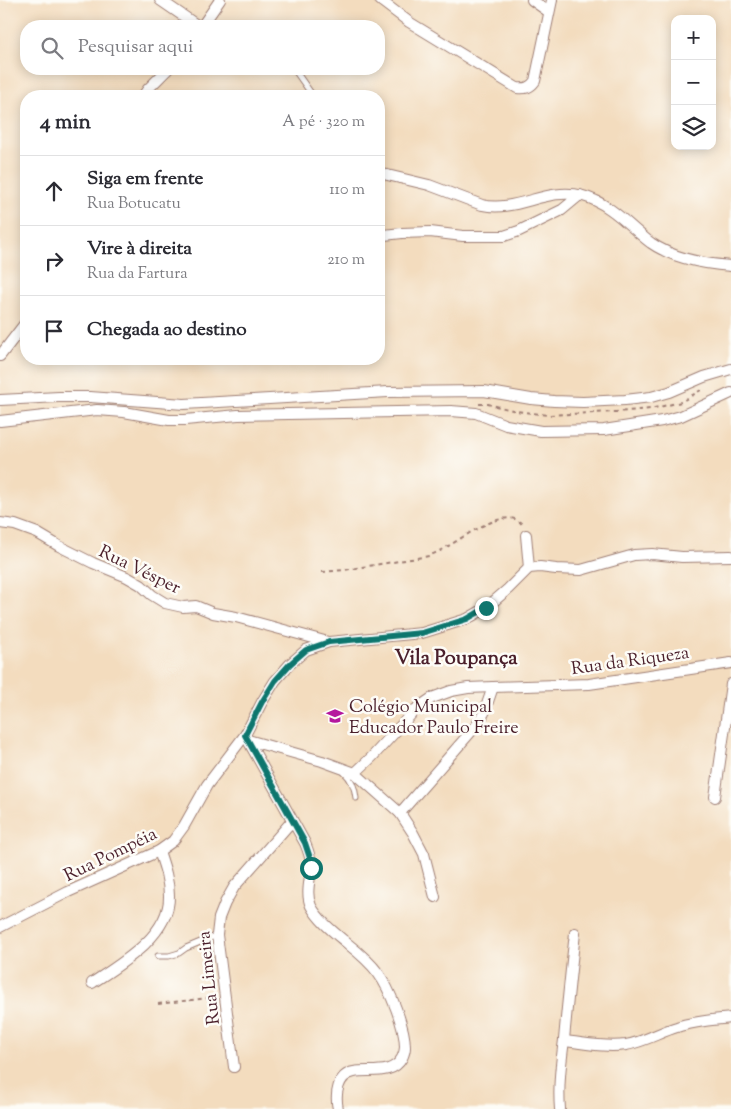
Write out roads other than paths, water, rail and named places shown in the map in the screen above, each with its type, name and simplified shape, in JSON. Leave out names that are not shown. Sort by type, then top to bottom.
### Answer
[{"type":"street","points":[[160,0],[189,20]]},
{"type":"street","points":[[206,20],[220,0]]},
{"type":"street","points":[[380,0],[410,22],[516,88],[530,87],[535,81],[552,0]]},
{"type":"street","points":[[532,0],[550,12]]},
{"type":"street","points":[[147,90],[162,75]]},
{"type":"street","points":[[385,174],[429,185],[490,207],[519,204],[552,194],[580,195],[599,202],[652,244],[670,254],[692,260],[731,266]]},
{"type":"street","points":[[385,235],[430,232],[463,236],[504,236],[519,231],[562,210],[580,195]]},
{"type":"street","points":[[0,356],[20,330]]},
{"type":"street","points":[[0,400],[90,397],[184,404],[388,392],[484,391],[531,399],[583,402],[651,397],[731,369]]},
{"type":"street","points":[[0,421],[97,410],[177,420],[238,415],[451,411],[476,413],[506,425],[541,430],[604,430],[680,416],[731,393]]},
{"type":"street","name":"Rua Vésper","points":[[0,523],[15,525],[37,533],[93,564],[127,576],[165,603],[183,607],[196,606],[329,642]]},
{"type":"street","points":[[526,535],[529,568]]},
{"type":"street","points":[[329,642],[422,633],[467,619],[486,608],[529,568],[581,570],[643,554],[682,557],[731,556]]},
{"type":"street","name":"Rua Pompéia","points":[[0,927],[68,892],[160,851],[173,841],[207,786],[247,737],[262,702],[275,681],[306,650],[329,642]]},
{"type":"street","name":"Rua da Riqueza","points":[[355,773],[416,710],[432,698],[451,691],[468,688],[589,684],[731,662]]},
{"type":"street","points":[[715,797],[731,684]]},
{"type":"street","points":[[400,813],[476,726],[484,713],[493,687]]},
{"type":"street","points":[[247,737],[355,773],[400,813],[413,833],[424,854],[435,897]]},
{"type":"street","points":[[247,737],[305,843],[311,868],[308,898],[311,906],[328,927],[378,972],[388,989],[404,1036],[405,1050],[394,1067],[386,1070],[352,1072],[345,1076],[340,1082],[337,1091],[338,1109]]},
{"type":"street","name":"Rua Limeira","points":[[234,1067],[217,935],[219,918],[234,887],[292,821]]},
{"type":"street","points":[[92,983],[127,960],[145,945],[163,919],[169,898],[167,873],[160,851]]},
{"type":"street","points":[[560,1109],[560,1066],[576,933]]},
{"type":"street","points":[[564,1041],[597,1045],[624,1045],[685,1024],[731,1018]]},
{"type":"lane","points":[[298,75],[309,90]]},
{"type":"lane","points":[[336,766],[347,774],[353,783],[356,798]]},
{"type":"lane","points":[[158,956],[169,956],[179,953],[186,948],[217,935]]},
{"type":"place","name":"Colégio Municipal Educador Paulo Freire","points":[[335,716]]},
{"type":"district","name":"Vila Poupança","points":[[456,657]]}]
